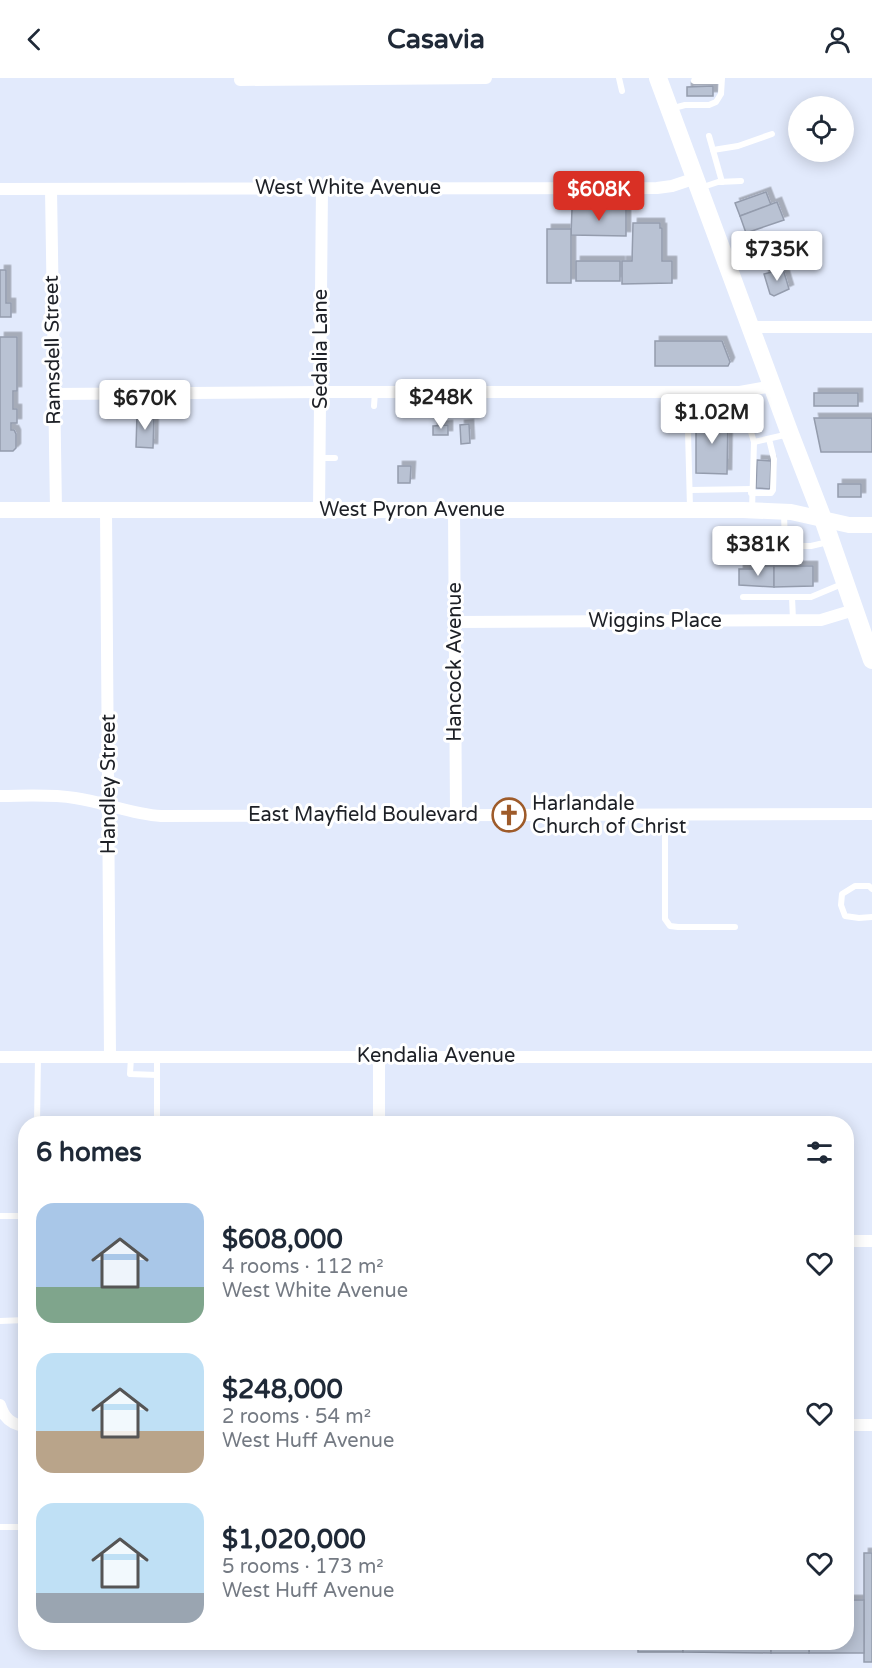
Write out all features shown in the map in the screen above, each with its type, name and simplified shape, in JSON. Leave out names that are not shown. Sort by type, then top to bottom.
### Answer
[{"type":"main road","points":[[658,78],[823,519],[872,660]]},
{"type":"street","points":[[240,80],[486,78]]},
{"type":"street","name":"West White Avenue","points":[[0,189],[657,188],[697,183]]},
{"type":"street","name":"Sedalia Lane","points":[[319,510],[322,187]]},
{"type":"street","name":"Ramsdell Street","points":[[51,189],[56,510]]},
{"type":"street","points":[[750,327],[872,327]]},
{"type":"street","points":[[54,394],[687,392],[746,391],[772,386]]},
{"type":"street","name":"West Pyron Avenue","points":[[0,510],[752,510],[784,512],[849,525],[872,525]]},
{"type":"street","name":"Handley Street","points":[[106,510],[110,1057]]},
{"type":"street","name":"Hancock Avenue","points":[[454,510],[456,814]]},
{"type":"street","name":"Wiggins Place","points":[[455,621],[821,620],[854,610]]},
{"type":"street","name":"East Mayfield Boulevard","points":[[0,796],[73,797],[145,815],[161,816],[872,814]]},
{"type":"street","points":[[379,1056],[379,1116]]},
{"type":"street","name":"Kendalia Avenue","points":[[0,1058],[872,1057]]},
{"type":"street","points":[[854,1241],[872,1241]]},
{"type":"street","points":[[0,1405],[7,1419],[18,1426]]},
{"type":"street","points":[[854,1425],[872,1425]]},
{"type":"lane","points":[[619,78],[622,91]]},
{"type":"lane","points":[[670,109],[685,105],[709,105],[716,102],[721,94],[722,80],[694,81],[694,78]]},
{"type":"lane","points":[[713,150],[738,146],[772,134]]},
{"type":"lane","points":[[709,136],[722,182]]},
{"type":"lane","points":[[697,183],[741,181]]},
{"type":"lane","points":[[746,391],[747,418],[754,442],[752,510]]},
{"type":"lane","points":[[374,406],[375,392]]},
{"type":"lane","points":[[687,392],[690,510]]},
{"type":"lane","points":[[754,442],[790,434]]},
{"type":"lane","points":[[690,490],[771,492],[773,490],[774,459],[769,439]]},
{"type":"lane","points":[[320,458],[335,458]]},
{"type":"lane","points":[[784,512],[785,546]]},
{"type":"lane","points":[[763,546],[811,546],[831,542]]},
{"type":"lane","points":[[743,597],[811,597],[845,583]]},
{"type":"lane","points":[[792,597],[793,620]]},
{"type":"lane","points":[[664,814],[665,920],[670,926],[678,927],[735,927]]},
{"type":"lane","points":[[872,889],[869,886],[855,886],[842,894],[841,905],[845,916],[872,917]]},
{"type":"lane","points":[[37,1116],[38,1057]]},
{"type":"lane","points":[[131,1057],[130,1074],[157,1076]]},
{"type":"lane","points":[[157,1057],[157,1116]]},
{"type":"lane","points":[[0,1216],[18,1216]]},
{"type":"lane","points":[[0,1321],[18,1320]]},
{"type":"lane","points":[[0,1527],[18,1527]]},
{"type":"building","points":[[713,86],[713,96],[687,96],[687,87]]},
{"type":"building","points":[[766,192],[771,205],[740,216],[735,203]]},
{"type":"building","points":[[777,202],[784,220],[746,233],[740,216]]},
{"type":"building","points":[[572,209],[626,209],[626,236],[571,235]]},
{"type":"building","points":[[633,223],[660,223],[662,261],[672,261],[672,283],[622,284],[622,261],[632,261]]},
{"type":"building","points":[[547,229],[571,229],[571,283],[547,283]]},
{"type":"building","points":[[576,261],[620,261],[620,281],[576,281]]},
{"type":"building","points":[[783,269],[789,289],[774,296],[770,294],[764,274]]},
{"type":"building","points":[[0,270],[6,270],[6,303],[11,303],[11,317],[0,317]]},
{"type":"building","points":[[0,337],[17,337],[17,391],[13,391],[13,409],[17,409],[17,423],[11,423],[11,430],[14,430],[16,434],[16,448],[13,451],[0,451]]},
{"type":"building","points":[[655,341],[722,341],[730,362],[728,366],[655,366]]},
{"type":"building","points":[[814,393],[858,393],[858,406],[814,406]]},
{"type":"building","points":[[137,414],[154,415],[153,448],[136,447]]},
{"type":"building","points":[[696,417],[728,417],[727,474],[696,473]]},
{"type":"building","points":[[814,418],[872,418],[872,452],[821,452]]},
{"type":"building","points":[[469,424],[470,443],[461,444],[460,425]]},
{"type":"building","points":[[448,425],[448,435],[433,435],[433,426]]},
{"type":"building","points":[[757,460],[771,461],[770,489],[756,488]]},
{"type":"building","points":[[398,466],[411,466],[410,483],[398,483]]},
{"type":"building","points":[[838,484],[861,484],[861,497],[838,497]]},
{"type":"building","points":[[755,566],[774,566],[774,587],[739,585],[739,569],[755,569]]},
{"type":"building","points":[[774,566],[813,566],[813,586],[774,587]]},
{"type":"building","points":[[864,1553],[872,1553],[872,1662],[864,1662]]},
{"type":"building","points":[[854,1600],[864,1600],[864,1653],[809,1653],[809,1650],[854,1650]]},
{"type":"building","points":[[638,1650],[683,1650],[683,1652],[638,1652]]},
{"type":"building","points":[[683,1650],[771,1650],[771,1653],[683,1652]]},
{"type":"building","points":[[771,1650],[809,1650],[809,1653],[771,1653]]},
{"type":"place","name":"Harlandale Church of Christ","points":[[509,815]]}]
